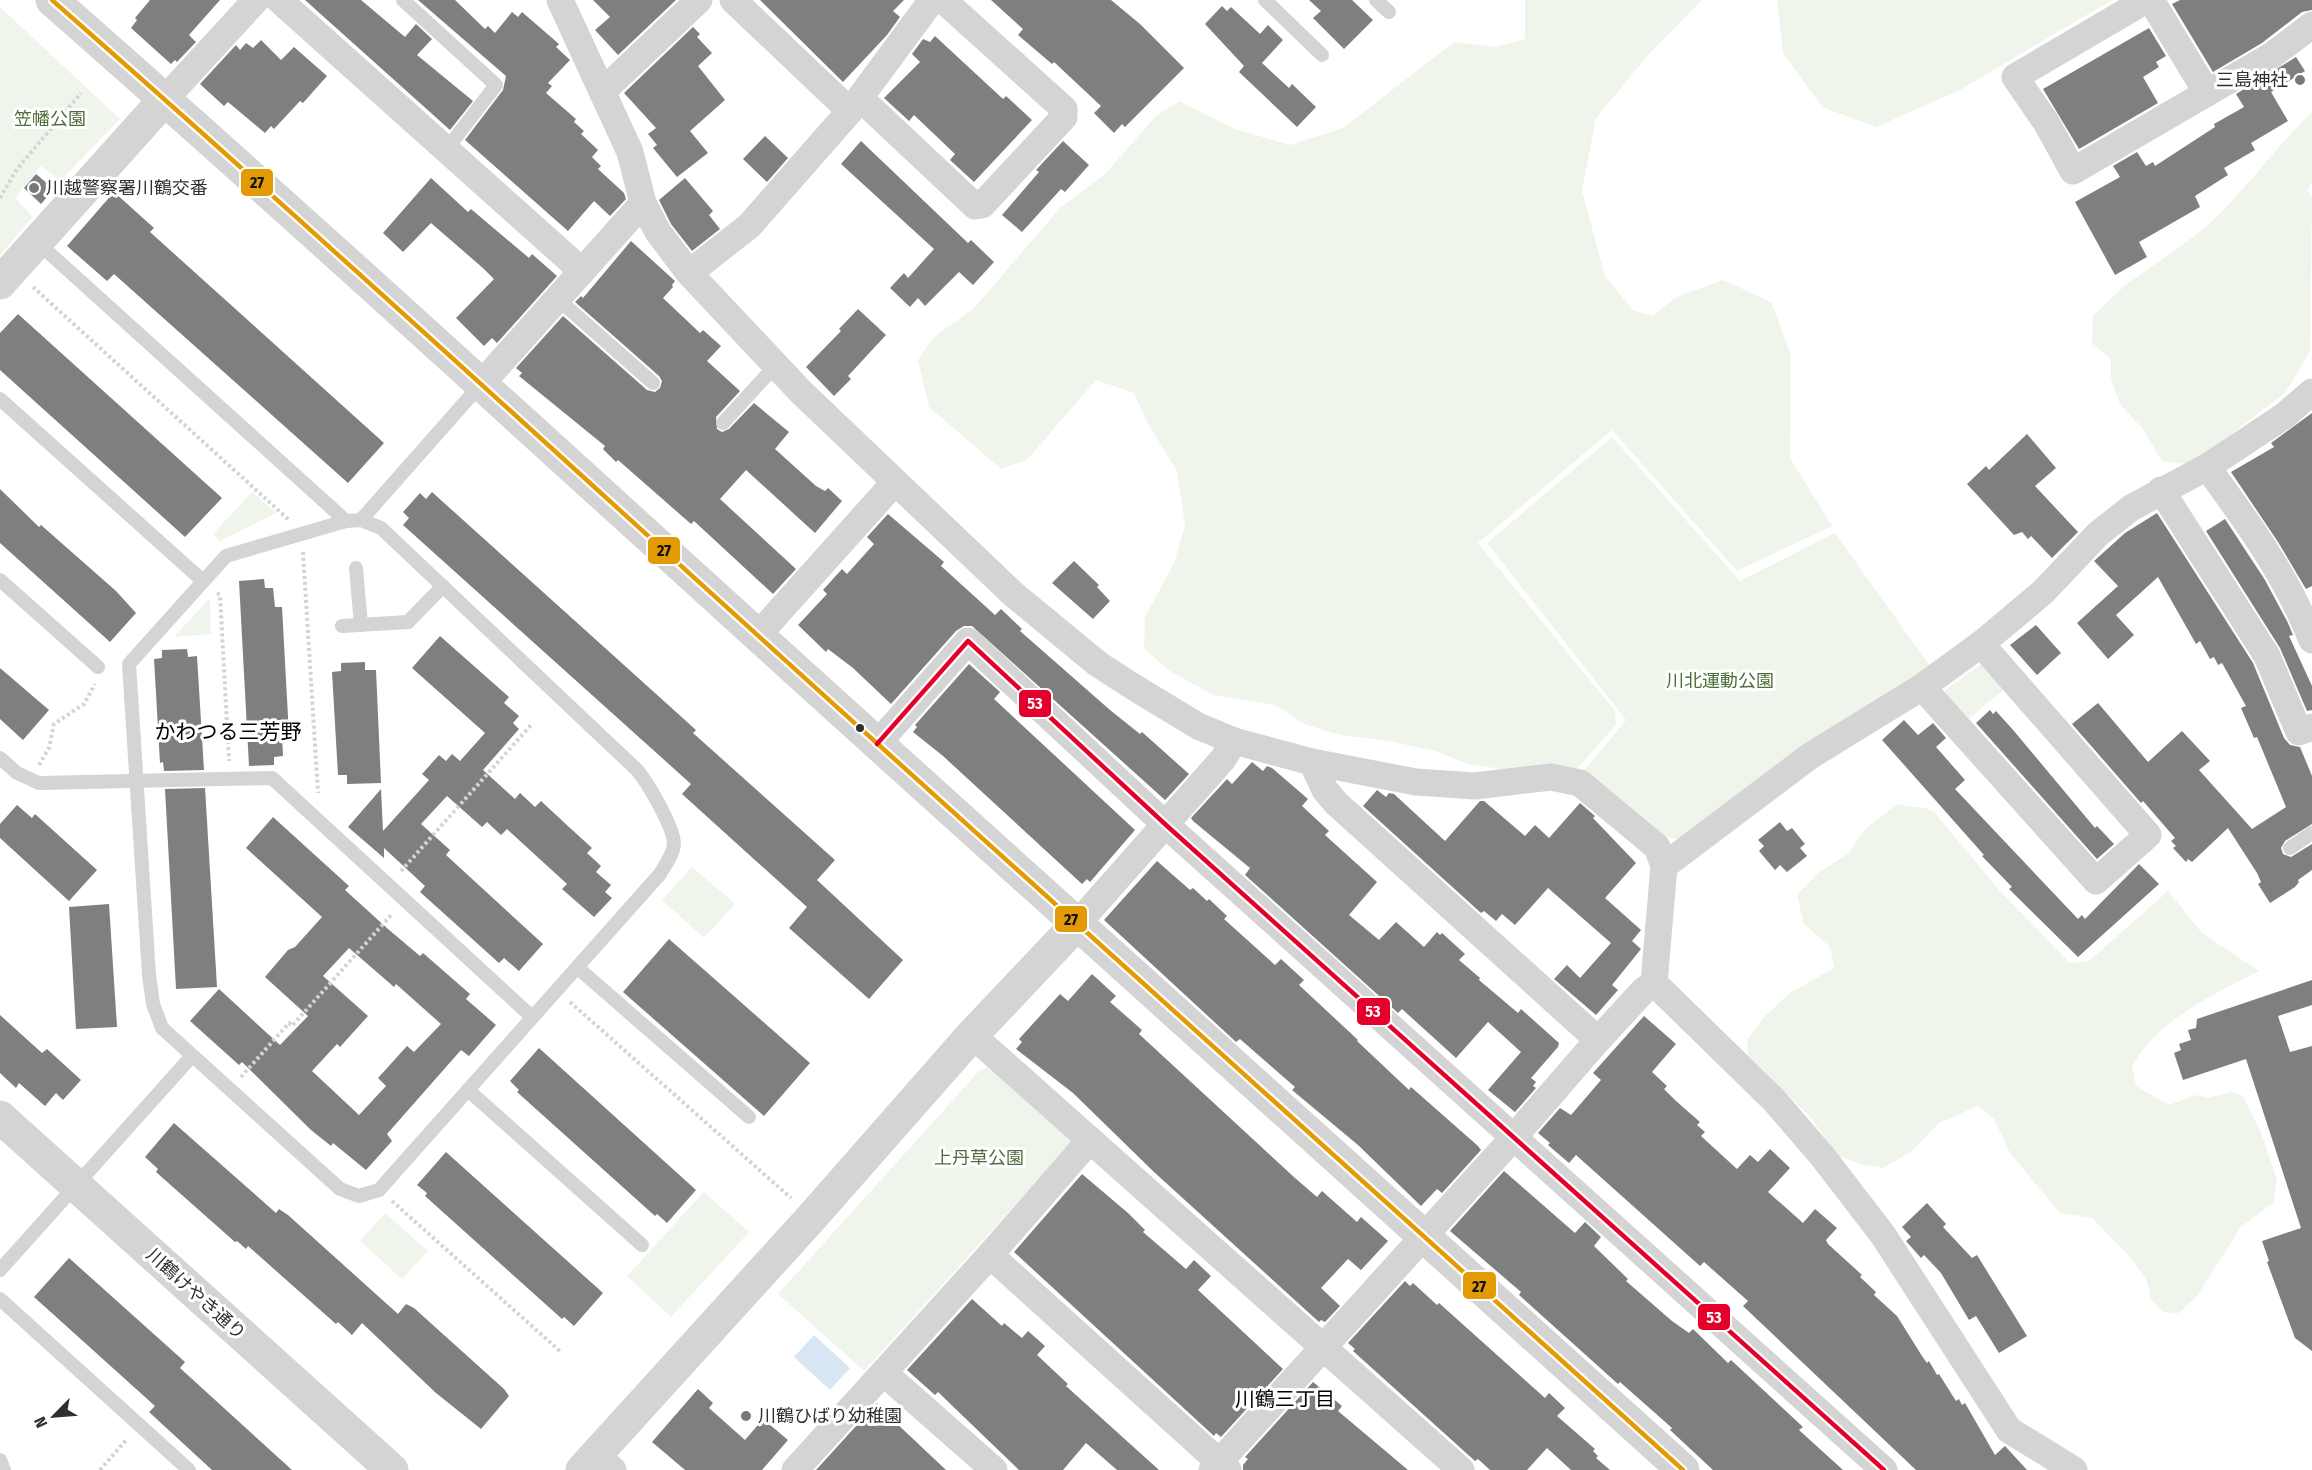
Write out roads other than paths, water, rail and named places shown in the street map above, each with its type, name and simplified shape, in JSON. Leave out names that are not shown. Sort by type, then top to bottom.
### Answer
[{"type":"street","points":[[52,0],[482,383],[877,744],[1425,1235],[1683,1470]]},
{"type":"street","points":[[7,276],[256,0]]},
{"type":"street","points":[[279,0],[582,271]]},
{"type":"street","points":[[560,0],[630,152],[643,202],[658,232],[689,273],[774,366],[1013,594],[1098,664],[1198,726],[1234,741],[1312,762],[1447,785],[1475,786],[1551,777],[1573,780],[1657,847],[1664,866],[1654,983]]},
{"type":"street","points":[[603,91],[699,0]]},
{"type":"street","points":[[733,0],[975,207],[982,205],[1064,117],[1064,109],[943,0]]},
{"type":"street","points":[[689,273],[749,226],[856,105],[932,0]]},
{"type":"street","points":[[2146,0],[2015,77],[2046,122],[2073,171],[2271,56],[2312,25]]},
{"type":"street","points":[[2151,0],[2207,93]]},
{"type":"street","points":[[482,383],[559,300],[643,202]]},
{"type":"street","points":[[1664,866],[1810,756],[1922,687],[1981,644],[2043,592],[2113,521],[2161,490],[2207,467],[2284,416],[2312,392]]},
{"type":"street","points":[[2207,467],[2247,520],[2309,624]]},
{"type":"street","points":[[758,635],[895,482]]},
{"type":"street","points":[[2161,490],[2267,656],[2299,732],[2312,727]]},
{"type":"street","points":[[877,744],[968,641],[1166,825],[1884,1470]]},
{"type":"street","points":[[1922,687],[2096,881],[2148,835],[1981,644]]},
{"type":"street","points":[[597,1465],[972,1035],[1077,924],[1166,825],[1224,759],[1234,741]]},
{"type":"street","points":[[1312,762],[1325,790],[1336,802],[1598,1040]]},
{"type":"street","points":[[990,1255],[1220,1467],[1322,1346],[1514,1138],[1598,1040],[1644,990],[1654,983]]},
{"type":"street","points":[[1654,983],[1774,1100],[1823,1157],[1883,1235],[2009,1430],[2074,1470]]},
{"type":"street","points":[[972,1035],[1461,1470]]},
{"type":"street","name":"川鶴けやき通り","points":[[0,1117],[392,1470]]},
{"type":"street","points":[[796,1469],[990,1255],[1090,1140]]},
{"type":"street","points":[[884,1373],[994,1470]]},
{"type":"lane","points":[[403,0],[496,85],[446,150]]},
{"type":"lane","points":[[1265,0],[1322,55]]},
{"type":"lane","points":[[1376,0],[1389,12]]},
{"type":"lane","points":[[37,242],[346,521]]},
{"type":"lane","points":[[559,300],[653,383]]},
{"type":"lane","points":[[723,423],[774,366]]},
{"type":"lane","points":[[361,520],[482,383]]},
{"type":"lane","points":[[0,399],[203,581]]},
{"type":"lane","points":[[361,520],[381,528],[637,770],[648,783],[674,843],[670,858],[660,874],[578,968],[379,1190],[359,1196],[340,1189],[162,1028],[153,1004],[129,664],[226,556],[346,521],[361,520]]},
{"type":"lane","points":[[356,568],[361,625]]},
{"type":"lane","points":[[0,580],[98,667]]},
{"type":"lane","points":[[342,626],[408,622],[443,586]]},
{"type":"lane","points":[[0,758],[17,773],[39,783],[272,778],[532,1017]]},
{"type":"lane","points":[[2290,848],[2312,833]]},
{"type":"lane","points":[[578,968],[749,1118]]},
{"type":"lane","points":[[0,1270],[192,1056]]},
{"type":"lane","points":[[468,1090],[642,1245]]},
{"type":"lane","points":[[0,1299],[189,1470]]},
{"type":"lane","points":[[0,1460],[4,1470]]},
{"type":"water","points":[[814,1335],[850,1368],[830,1390],[794,1357]]},
{"type":"place","name":"三島神社","points":[[2300,80]]},
{"type":"place","name":"川越警察署川鶴交番","points":[[34,188]]},
{"type":"place","name":"川鶴ひばり幼稚園","points":[[746,1416]]},
{"type":"district","name":"かわつる三芳野","points":[[228,732]]},
{"type":"district","name":"川鶴三丁目","points":[[1285,1399]]},
{"type":"park label","name":"笠幡公園","points":[[50,119]]},
{"type":"park label","name":"川北運動公園","points":[[1720,681]]},
{"type":"park label","name":"上丹草公園","points":[[979,1158]]}]
